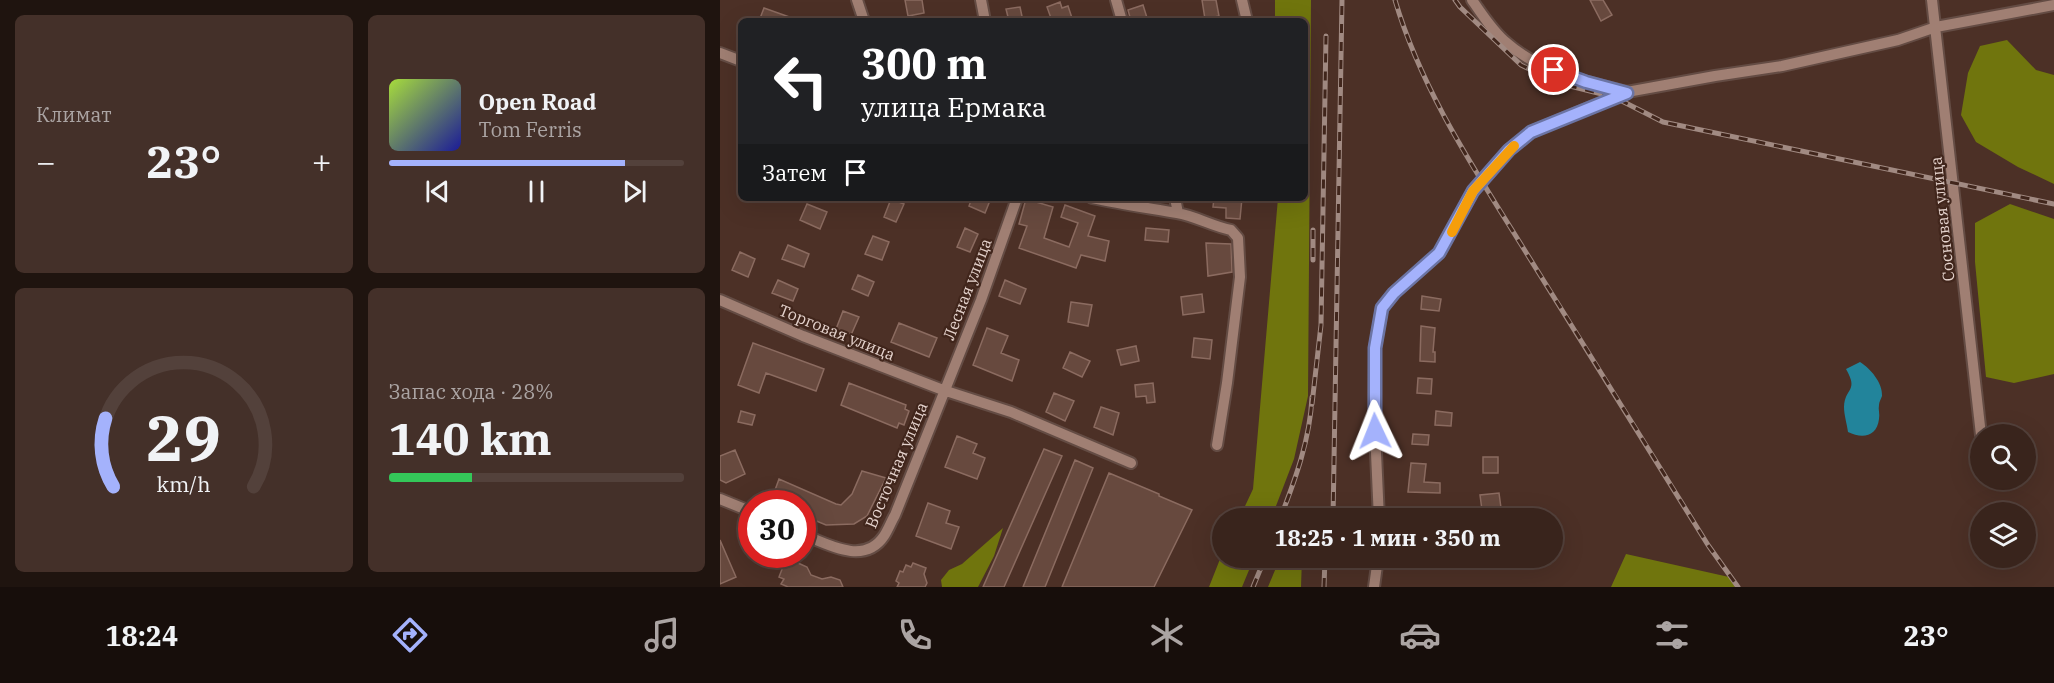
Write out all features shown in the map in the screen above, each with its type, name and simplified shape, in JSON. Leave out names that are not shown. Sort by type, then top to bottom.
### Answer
[{"type":"street","points":[[856,0],[863,18]]},
{"type":"street","points":[[981,0],[984,18]]},
{"type":"street","points":[[1116,0],[1121,18]]},
{"type":"street","points":[[1242,0],[1246,18]]},
{"type":"street","points":[[1472,0],[1506,43],[1538,64],[1586,82],[1627,93]]},
{"type":"street","name":"Сосновая улица","points":[[1932,0],[1980,424]]},
{"type":"street","points":[[1378,508],[1374,409],[1375,348],[1382,308],[1394,293],[1439,253],[1473,191],[1509,150],[1531,132],[1627,93],[1782,66],[1898,40],[1936,27],[2054,5]]},
{"type":"street","points":[[720,53],[738,60]]},
{"type":"street","name":"Лесная улица","points":[[944,390],[981,300],[1016,201]]},
{"type":"street","points":[[1107,201],[1178,213],[1231,230],[1238,238],[1240,277],[1217,445]]},
{"type":"street","points":[[1176,201],[1178,213]]},
{"type":"street","name":"Торговая улица","points":[[720,300],[803,336],[944,390],[1011,412],[1131,463]]},
{"type":"street","name":"Восточная улица","points":[[816,540],[838,549],[854,552],[867,550],[884,537],[944,390]]},
{"type":"street","points":[[720,499],[738,506]]},
{"type":"street","points":[[1374,587],[1377,568]]},
{"type":"shaded area","points":[[1275,0],[1311,0],[1308,396],[1294,459],[1275,508],[1244,508],[1253,489],[1278,201],[1308,201],[1308,18],[1275,18]]},
{"type":"shaded area","points":[[2007,40],[2036,70],[2054,75],[2054,184],[2018,167],[1976,142],[1961,115],[1968,73],[1980,46]]},
{"type":"shaded area","points":[[2010,204],[2054,219],[2054,374],[2014,383],[1986,377],[1975,262],[1975,223]]},
{"type":"shaded area","points":[[1003,528],[994,556],[978,587],[942,587],[941,580],[949,570],[962,564]]},
{"type":"shaded area","points":[[1626,554],[1729,577],[1735,587],[1611,587]]},
{"type":"shaded area","points":[[1216,568],[1250,568],[1242,587],[1209,587]]},
{"type":"shaded area","points":[[1276,568],[1302,568],[1301,587],[1268,587]]},
{"type":"water","points":[[1860,362],[1875,376],[1882,391],[1878,425],[1872,433],[1863,436],[1848,432],[1844,410],[1851,386],[1850,376],[1846,369]]},
{"type":"building","points":[[905,0],[922,0],[924,13],[908,16]]},
{"type":"building","points":[[1202,0],[1216,0],[1219,16],[1205,18]]},
{"type":"building","points":[[1590,0],[1603,0],[1612,15],[1601,21]]},
{"type":"building","points":[[1060,2],[1062,8],[1068,6],[1072,18],[1051,18],[1047,7]]},
{"type":"building","points":[[1143,5],[1147,18],[1130,18],[1128,10]]},
{"type":"building","points":[[1020,7],[1022,18],[1008,18],[1006,9]]},
{"type":"building","points":[[764,8],[792,18],[760,18]]},
{"type":"building","points":[[890,201],[904,204],[896,222],[884,217]]},
{"type":"building","points":[[971,201],[990,201],[985,213],[969,206]]},
{"type":"building","points":[[1025,201],[1053,207],[1044,238],[1069,247],[1078,223],[1061,217],[1065,205],[1095,216],[1088,236],[1109,241],[1105,261],[1081,255],[1076,268],[1019,248],[1027,226],[1019,224]]},
{"type":"building","points":[[1214,201],[1242,201],[1240,219],[1226,218],[1226,208],[1213,207]]},
{"type":"building","points":[[807,204],[827,212],[820,229],[800,220]]},
{"type":"building","points":[[965,228],[978,234],[970,252],[957,247]]},
{"type":"building","points":[[1146,228],[1169,230],[1168,242],[1145,240]]},
{"type":"building","points":[[873,236],[889,242],[882,260],[865,254]]},
{"type":"building","points":[[1206,243],[1231,244],[1232,272],[1208,276]]},
{"type":"building","points":[[788,245],[809,254],[804,267],[782,259]]},
{"type":"building","points":[[740,252],[755,259],[748,277],[732,270]]},
{"type":"building","points":[[858,275],[874,282],[868,296],[852,289]]},
{"type":"building","points":[[778,280],[798,289],[793,301],[772,293]]},
{"type":"building","points":[[1005,280],[1026,289],[1020,304],[999,296]]},
{"type":"building","points":[[1202,294],[1204,312],[1183,315],[1181,297]]},
{"type":"building","points":[[1422,296],[1441,299],[1439,311],[1421,309]]},
{"type":"building","points":[[1071,302],[1092,305],[1088,326],[1068,322]]},
{"type":"building","points":[[843,311],[859,317],[851,335],[836,329]]},
{"type":"building","points":[[899,323],[937,338],[929,357],[891,342]]},
{"type":"building","points":[[1421,326],[1435,328],[1433,352],[1435,352],[1435,362],[1420,361]]},
{"type":"building","points":[[987,328],[1008,336],[1001,353],[1019,360],[1012,381],[973,365]]},
{"type":"building","points":[[1194,338],[1212,340],[1210,359],[1192,357]]},
{"type":"building","points":[[753,343],[824,369],[816,391],[766,373],[759,393],[738,385]]},
{"type":"building","points":[[1136,346],[1139,361],[1121,365],[1117,350]]},
{"type":"building","points":[[1070,352],[1090,361],[1082,377],[1063,368]]},
{"type":"building","points":[[1418,378],[1432,379],[1431,394],[1417,393]]},
{"type":"building","points":[[849,383],[906,405],[905,409],[909,411],[904,425],[899,423],[897,428],[841,405]]},
{"type":"building","points":[[1153,383],[1155,402],[1147,403],[1146,396],[1136,397],[1135,385]]},
{"type":"building","points":[[1054,393],[1074,401],[1065,421],[1046,412]]},
{"type":"building","points":[[1101,407],[1119,413],[1113,435],[1094,427]]},
{"type":"building","points":[[741,411],[755,415],[752,425],[738,422]]},
{"type":"building","points":[[1436,411],[1452,413],[1451,426],[1435,425]]},
{"type":"building","points":[[1413,434],[1429,435],[1428,445],[1412,444]]},
{"type":"building","points":[[957,436],[977,444],[973,453],[985,458],[977,479],[945,467]]},
{"type":"building","points":[[1044,449],[1062,456],[1004,587],[983,587]]},
{"type":"building","points":[[735,450],[745,474],[726,483],[720,480],[720,456]]},
{"type":"building","points":[[1483,457],[1498,457],[1498,473],[1483,473]]},
{"type":"building","points":[[1075,460],[1093,468],[1045,587],[1023,587]]},
{"type":"building","points":[[1411,463],[1426,464],[1424,482],[1440,483],[1440,493],[1408,492]]},
{"type":"building","points":[[862,471],[886,478],[867,516],[854,524],[826,525],[816,521],[816,495],[841,505],[852,494]]},
{"type":"building","points":[[1109,473],[1192,510],[1154,587],[1062,587]]},
{"type":"building","points":[[779,479],[804,490],[775,490]]},
{"type":"building","points":[[1499,493],[1501,508],[1482,508],[1480,495]]},
{"type":"building","points":[[928,503],[950,511],[946,523],[959,527],[951,549],[916,536]]},
{"type":"building","points":[[720,540],[736,577],[720,584]]},
{"type":"building","points":[[913,563],[926,568],[925,587],[897,587],[899,583],[896,581],[900,571],[903,572],[906,565],[911,567]]},
{"type":"building","points":[[782,568],[808,568],[811,575],[822,579],[831,577],[840,580],[843,587],[788,587],[781,584],[784,579],[779,577]]},
{"type":"railway","points":[[1333,508],[1342,0]]},
{"type":"railway","points":[[1395,0],[1420,67],[1470,162],[1708,545],[1738,587]]},
{"type":"railway","points":[[1455,0],[1521,65],[1558,83],[1614,97],[1663,122],[2054,204]]},
{"type":"railway","points":[[1312,404],[1321,325],[1326,36]]},
{"type":"railway","points":[[1313,230],[1313,260]]},
{"type":"railway","points":[[1284,508],[1305,444],[1312,397]]},
{"type":"railway","points":[[1253,587],[1261,568]]},
{"type":"railway","points":[[1324,587],[1325,568]]},
{"type":"slow traffic","points":[[1452,232],[1473,191],[1514,146]]},
{"type":"route","points":[[1375,431],[1375,348],[1382,308],[1394,293],[1439,253],[1473,191],[1509,150],[1531,132],[1627,93],[1586,82],[1554,70]]}]
